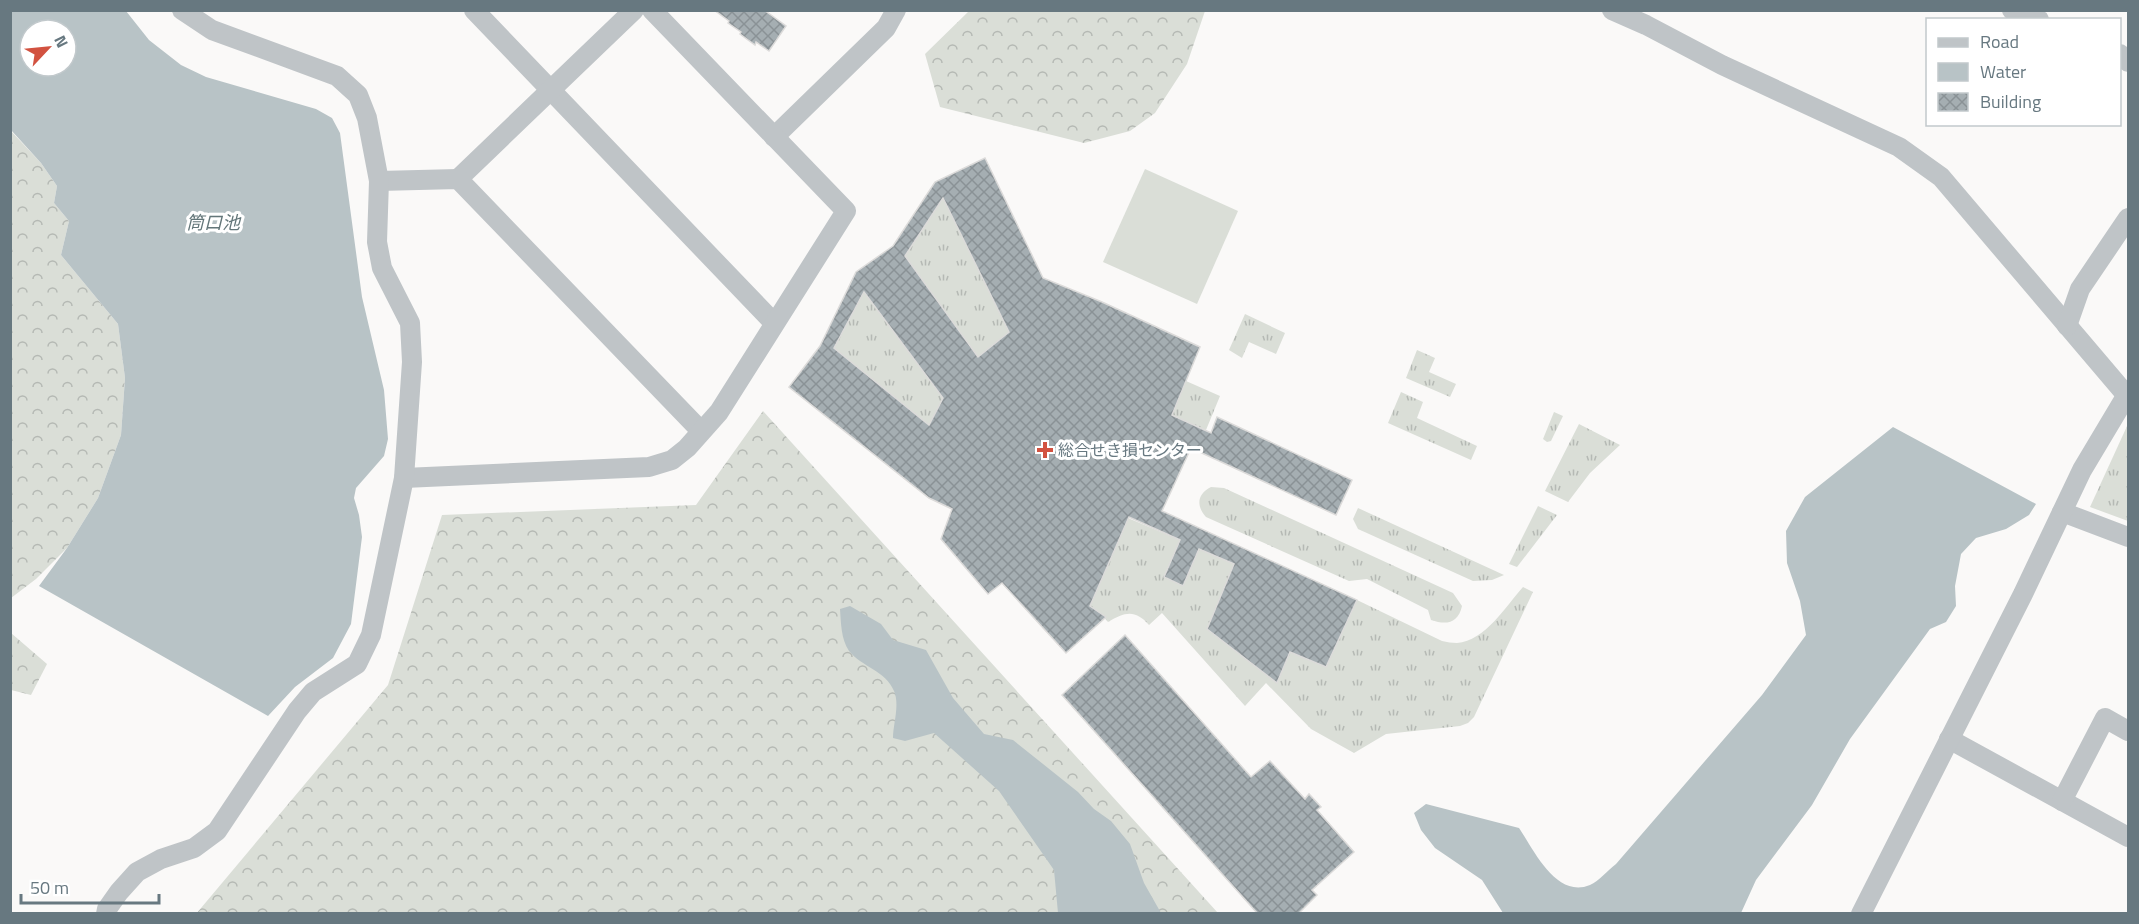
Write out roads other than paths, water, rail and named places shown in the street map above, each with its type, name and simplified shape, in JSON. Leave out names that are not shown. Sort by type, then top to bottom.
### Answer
[{"type":"street","points":[[106,914],[119,892],[137,872],[161,859],[194,848],[217,831],[297,711],[313,692],[357,664],[371,635],[404,478],[412,362],[410,323],[382,268],[377,242],[379,181],[367,117],[358,95],[337,76],[212,30],[182,10]]},
{"type":"street","points":[[474,10],[774,323]]},
{"type":"street","points":[[379,181],[458,179],[634,10]]},
{"type":"street","points":[[404,478],[648,467],[672,460],[687,448],[719,411],[846,211],[652,10]]},
{"type":"street","points":[[774,136],[886,28],[896,10]]},
{"type":"street","points":[[1612,10],[1722,65],[1899,147],[1941,177],[2128,395],[2082,470],[1861,914]]},
{"type":"street","points":[[2014,11],[2033,18]]},
{"type":"street","points":[[458,179],[701,431]]},
{"type":"street","points":[[2067,326],[2080,289],[2128,219]]},
{"type":"street","points":[[2062,512],[2128,537]]},
{"type":"street","points":[[2062,801],[2104,718],[2128,731]]},
{"type":"street","points":[[1949,739],[2128,837]]},
{"type":"water","name":"筒口池","points":[[22,10],[126,11],[149,40],[181,65],[206,77],[316,109],[332,118],[340,133],[362,297],[384,390],[388,439],[384,456],[356,488],[354,498],[362,537],[351,624],[333,658],[295,687],[268,716],[39,586],[67,548],[98,498],[121,435],[125,378],[118,324],[61,255],[69,221],[54,203],[57,186],[41,163],[11,130],[11,11]]},
{"type":"water","points":[[1893,427],[2036,504],[2029,515],[2006,529],[1976,538],[1961,554],[1955,586],[1956,606],[1946,622],[1930,629],[1850,739],[1812,805],[1756,880],[1741,913],[1503,913],[1482,880],[1435,848],[1421,830],[1414,813],[1426,804],[1519,828],[1547,870],[1557,879],[1567,885],[1578,887],[1597,881],[1616,864],[1762,695],[1806,635],[1800,601],[1787,563],[1786,531],[1805,497]]},
{"type":"water","points":[[850,606],[881,624],[893,640],[926,650],[953,698],[984,734],[1013,740],[1111,821],[1130,844],[1144,883],[1161,913],[1058,913],[1054,870],[999,791],[934,733],[905,741],[893,738],[896,708],[894,691],[880,674],[849,651],[844,641],[840,609]]},
{"type":"place","name":"総合せき損センター","points":[[1045,450]]}]
